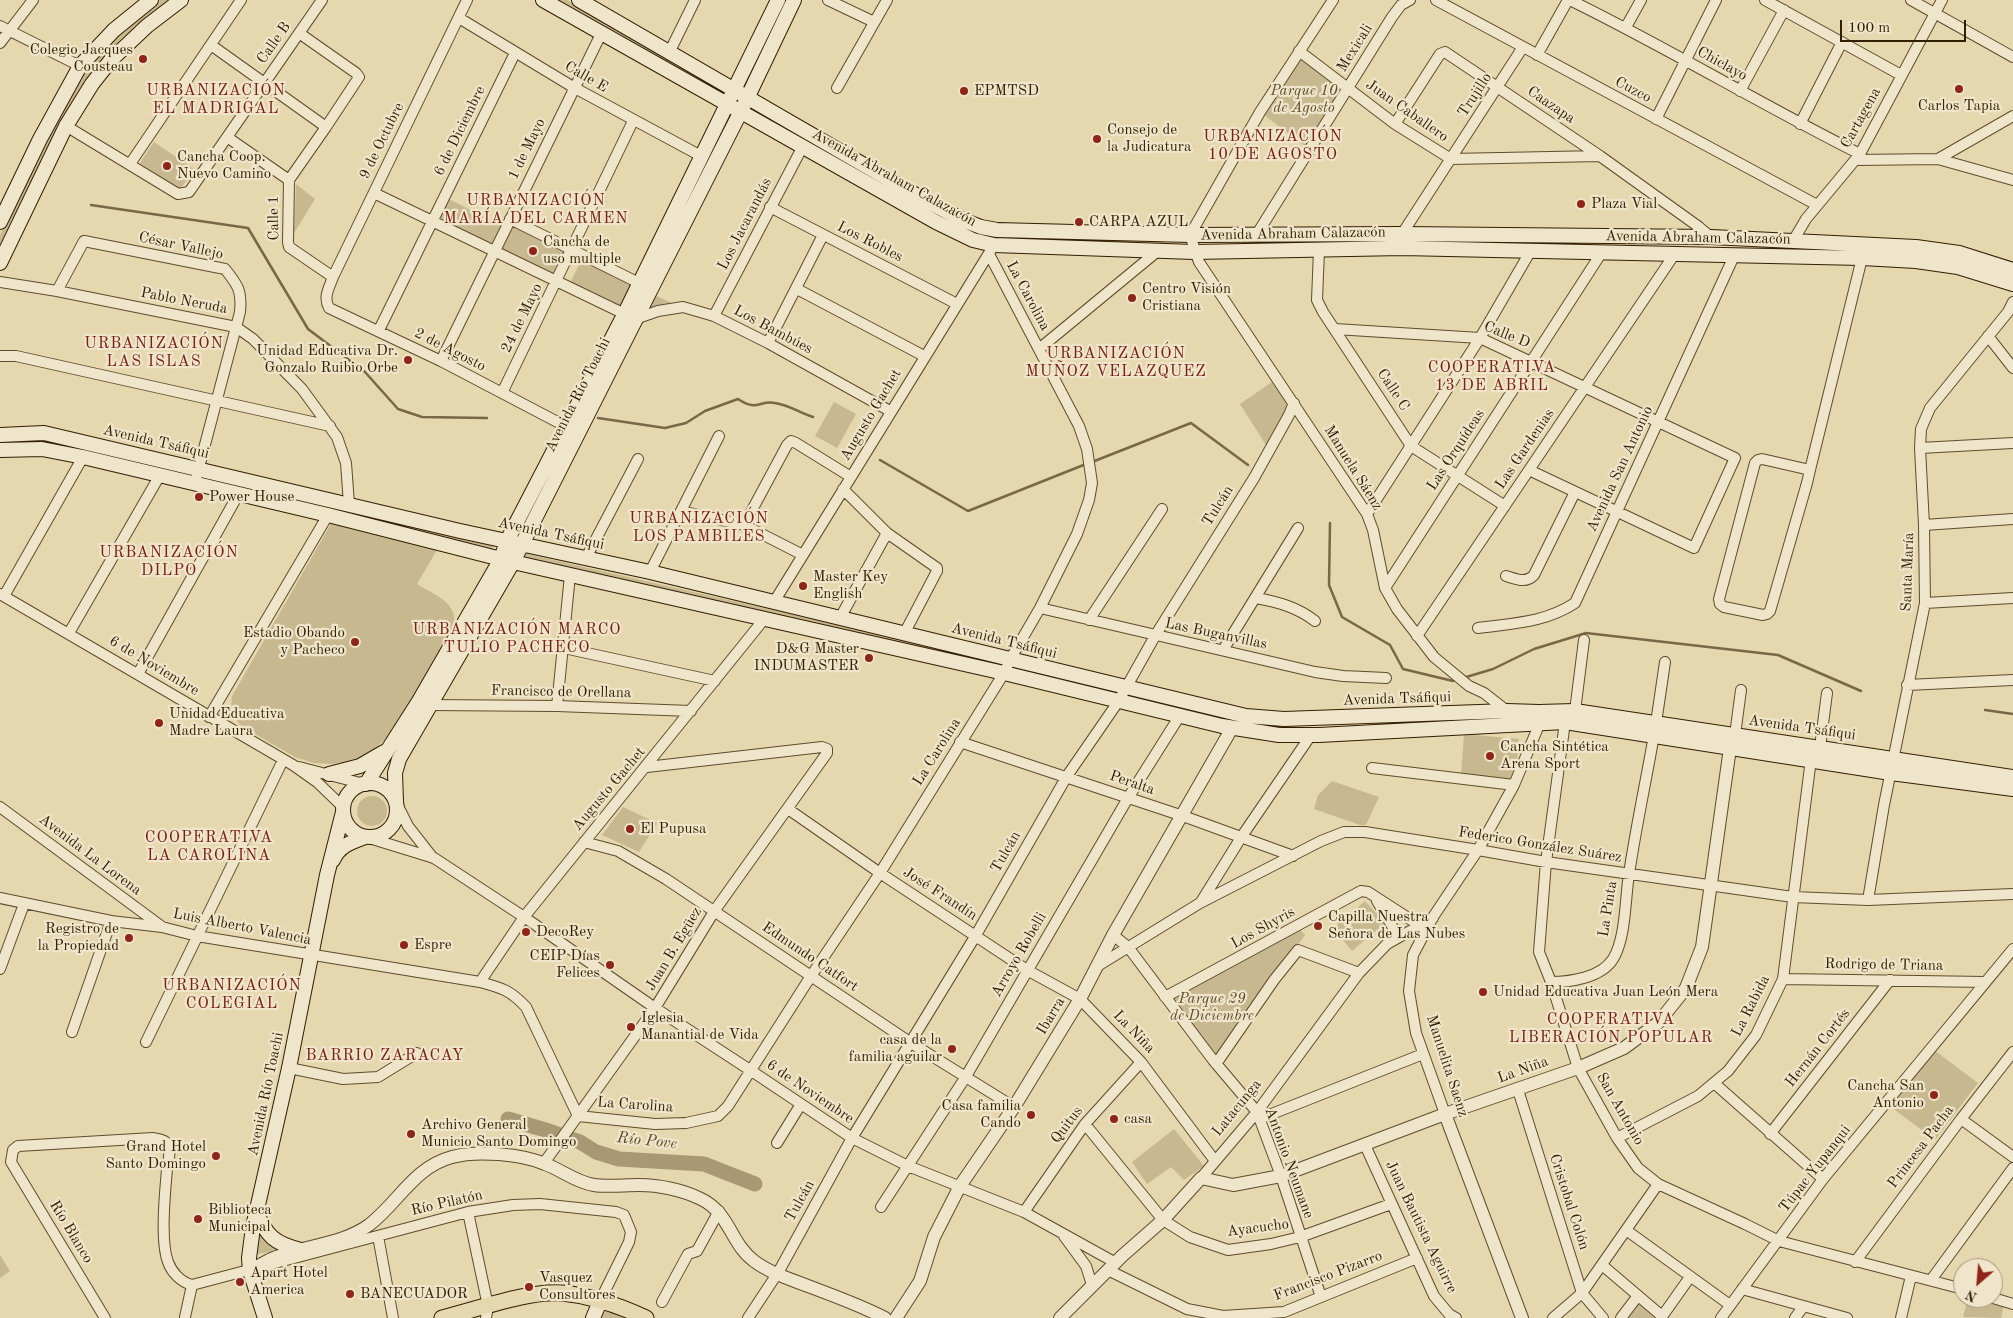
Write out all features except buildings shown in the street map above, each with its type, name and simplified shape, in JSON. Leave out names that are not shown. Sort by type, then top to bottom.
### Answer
[{"type":"main road","points":[[0,222],[44,132],[80,66],[114,30],[151,0]]},
{"type":"main road","points":[[0,263],[66,126],[92,84],[111,60],[147,26],[181,0]]},
{"type":"main road","name":"Avenida Abraham Calazacón","points":[[543,0],[936,222],[991,249],[1194,252],[1402,248],[1862,258],[1916,261],[1958,267],[2013,284]]},
{"type":"main road","name":"Avenida Abraham Calazacón","points":[[579,0],[921,198],[965,221],[981,227],[1019,231],[1190,235],[1402,234],[1711,237],[1916,247],[1959,253],[2013,270]]},
{"type":"main road","name":"Avenida Río Toachi","points":[[514,543],[629,317],[639,283],[778,0]]},
{"type":"main road","name":"Avenida Río Toachi","points":[[396,803],[394,777],[397,764],[507,560],[567,427],[741,111],[794,0]]},
{"type":"main road","name":"Avenida Tsáfiqui","points":[[0,435],[44,433],[514,543],[650,572],[1246,716],[1284,719],[1507,711],[1575,711],[1655,729],[1732,741],[1811,759],[1891,773],[2013,789]]},
{"type":"main road","name":"Avenida Tsáfiqui","points":[[0,450],[42,449],[83,457],[239,493],[570,575],[1004,673],[1179,717],[1232,728],[1279,735],[1539,725],[1565,722],[1655,729]]},
{"type":"main road","name":"Avenida Río Toachi","points":[[365,784],[392,745],[507,560]]},
{"type":"main road","name":"Avenida Tsáfiqui","points":[[1732,741],[1820,747],[2013,777]]},
{"type":"main road","points":[[329,774],[364,764],[376,758],[392,745]]},
{"type":"main road","points":[[365,784],[377,784],[385,788],[392,794],[396,803],[397,814],[391,828],[384,834],[367,837],[351,830],[346,822],[343,809],[350,792],[365,784]]},
{"type":"main road","name":"Avenida Río Toachi","points":[[265,1318],[250,1271],[249,1258],[256,1211],[289,1068],[327,875],[343,809]]},
{"type":"main road","name":"Avenida Río Toachi","points":[[327,875],[337,851],[348,843],[367,837]]},
{"type":"main road","points":[[256,1211],[262,1225],[271,1238],[286,1246],[301,1250]]},
{"type":"main road","points":[[442,1318],[490,1314],[538,1294],[560,1293],[602,1299],[646,1318]]},
{"type":"main road","points":[[593,1318],[602,1299]]},
{"type":"street","points":[[0,43],[5,28],[33,0]]},
{"type":"street","points":[[66,126],[130,164],[241,0]]},
{"type":"street","name":"Calle B","points":[[130,164],[178,194],[189,192],[322,0]]},
{"type":"street","name":"9 de Octubre","points":[[326,296],[333,277],[467,0]]},
{"type":"street","points":[[669,53],[694,0]]},
{"type":"street","points":[[828,0],[874,22]]},
{"type":"street","points":[[837,88],[887,0]]},
{"type":"street","points":[[1190,235],[1260,112],[1333,0]]},
{"type":"street","name":"Cuzco","points":[[1436,0],[1817,205]]},
{"type":"street","points":[[1538,55],[1569,0]]},
{"type":"street","name":"Chiclayo","points":[[1569,0],[1626,27],[1858,157]]},
{"type":"street","points":[[1626,27],[1641,0]]},
{"type":"street","points":[[1656,119],[1716,0]]},
{"type":"street","points":[[1765,0],[1901,75]]},
{"type":"street","points":[[1911,0],[2013,57]]},
{"type":"street","name":"Cartagena","points":[[1793,241],[1806,219],[1858,157],[1942,0]]},
{"type":"street","name":"Mexicali","points":[[1257,234],[1348,88],[1405,3]]},
{"type":"street","points":[[1740,91],[1784,10]]},
{"type":"street","name":"Calle E","points":[[459,18],[573,87],[701,156]]},
{"type":"street","points":[[5,28],[80,66]]},
{"type":"street","name":"1 de Mayo","points":[[441,361],[573,87],[602,32]]},
{"type":"street","points":[[289,180],[359,77],[356,72],[299,33]]},
{"type":"street","points":[[1800,124],[1842,42]]},
{"type":"street","points":[[211,45],[326,127]]},
{"type":"street","name":"Trujillo","points":[[1402,234],[1523,47]]},
{"type":"street","name":"Juan Caballero","points":[[1299,51],[1395,124],[1451,159],[1600,156]]},
{"type":"street","name":"Caazapa","points":[[1395,124],[1440,54],[1445,52],[1600,156],[1699,226],[1711,237]]},
{"type":"street","name":"6 de Diciembre","points":[[378,330],[515,53]]},
{"type":"street","points":[[1938,159],[2013,116]]},
{"type":"street","name":"24 de Mayo","points":[[502,393],[633,120]]},
{"type":"street","name":"Calle 1","points":[[227,137],[289,180],[289,247],[333,277]]},
{"type":"street","name":"Los Jacarandás","points":[[714,316],[802,146]]},
{"type":"street","points":[[1858,157],[1938,159],[2013,180]]},
{"type":"street","points":[[374,193],[629,317]]},
{"type":"street","name":"Los Robles","points":[[770,207],[957,304]]},
{"type":"street","points":[[510,219],[639,283]]},
{"type":"street","points":[[768,343],[824,235]]},
{"type":"street","name":"Manuela Sáenz","points":[[1190,235],[1194,252],[1199,262],[1367,514],[1373,530],[1385,588],[1397,609],[1434,657],[1468,686],[1484,693],[1507,711]]},
{"type":"street","name":"César Vallejo","points":[[57,291],[84,241],[225,269],[236,283],[242,296],[240,312],[195,483]]},
{"type":"street","name":"Augusto Gachet","points":[[774,602],[991,249]]},
{"type":"street","name":"La Carolina","points":[[578,1116],[655,1124],[686,1123],[718,1116],[728,1106],[811,976],[880,873],[1004,673],[1078,534],[1089,500],[1092,483],[1086,449],[1079,426],[1039,349],[991,249]]},
{"type":"street","points":[[1039,349],[1159,250]]},
{"type":"street","name":"Calle C","points":[[1319,250],[1317,300],[1412,446],[1505,506]]},
{"type":"street","points":[[1367,514],[1480,338],[1530,252]]},
{"type":"street","name":"Las Orquídeas","points":[[1385,588],[1602,252]]},
{"type":"street","name":"Las Gardenias","points":[[1417,636],[1674,254]]},
{"type":"street","name":"Avenida San Antonio","points":[[1478,628],[1541,619],[1556,614],[1575,603],[1734,256]]},
{"type":"street","points":[[1810,470],[1762,459],[1755,463],[1719,599],[1720,604],[1724,607],[1763,615],[1770,612],[1810,470],[1862,258]]},
{"type":"street","name":"Pablo Neruda","points":[[0,282],[57,291],[236,327],[253,339],[302,389],[330,426],[343,449],[349,504]]},
{"type":"street","points":[[796,288],[924,356]]},
{"type":"street","name":"2 de Agosto","points":[[326,296],[329,308],[441,361],[567,427]]},
{"type":"street","name":"Santa María","points":[[1868,900],[1893,759],[1924,603],[1921,430],[1930,408],[2008,312],[2013,302]]},
{"type":"street","name":"Los Bambúes","points":[[629,317],[683,307],[714,316],[768,343],[890,411]]},
{"type":"street","name":"Calle D","points":[[1335,329],[1480,338],[1736,458],[1694,548],[1617,512]]},
{"type":"street","points":[[1988,336],[2013,368]]},
{"type":"street","points":[[0,356],[16,356],[330,426]]},
{"type":"street","name":"Tulcán","points":[[748,1318],[776,1274],[852,1138],[976,935],[1067,776],[1118,702],[1155,636],[1254,478],[1294,403]]},
{"type":"street","points":[[650,572],[719,436]]},
{"type":"street","points":[[744,525],[787,445],[791,441],[851,477]]},
{"type":"street","points":[[1920,448],[2013,443]]},
{"type":"street","points":[[2,595],[83,457]]},
{"type":"street","points":[[586,558],[638,459]]},
{"type":"street","points":[[1529,470],[1617,512]]},
{"type":"street","points":[[69,633],[160,475]]},
{"type":"street","points":[[843,489],[887,533],[935,565],[937,571],[904,634]]},
{"type":"street","points":[[1506,576],[1524,581],[1534,575],[1574,492]]},
{"type":"street","points":[[138,674],[239,493]]},
{"type":"street","points":[[1089,620],[1162,509]]},
{"type":"street","points":[[681,511],[744,525],[803,555]]},
{"type":"street","points":[[209,716],[328,515]]},
{"type":"street","points":[[1924,525],[2013,519]]},
{"type":"street","points":[[1223,650],[1298,528]]},
{"type":"street","points":[[840,618],[887,533]]},
{"type":"street","points":[[557,706],[570,575]]},
{"type":"street","name":"6 de Noviembre","points":[[2,595],[288,763],[322,786],[343,809]]},
{"type":"street","points":[[1256,598],[1284,604],[1302,611],[1315,621]]},
{"type":"street","points":[[1924,603],[2013,598]]},
{"type":"street","name":"Las Buganvillas","points":[[1040,608],[1316,672],[1386,678]]},
{"type":"street","name":"Augusto Gachet","points":[[480,982],[524,917],[647,767],[765,618]]},
{"type":"street","points":[[1575,711],[1584,640]]},
{"type":"street","points":[[564,648],[715,681]]},
{"type":"street","name":"La Pinta","points":[[1551,982],[1562,982],[1592,975],[1604,970],[1613,959],[1620,940],[1629,874],[1665,662]]},
{"type":"street","points":[[1907,685],[2013,680]]},
{"type":"street","points":[[1732,741],[1741,690]]},
{"type":"street","points":[[1820,747],[1827,693]]},
{"type":"street","name":"Francisco de Orellana","points":[[430,705],[557,706],[691,711]]},
{"type":"street","name":"Arroyo Robelli","points":[[881,1207],[965,1078],[1128,798],[1179,717]]},
{"type":"street","name":"San Antonio","points":[[1565,722],[1546,862],[1539,952],[1551,982],[1578,1068],[1617,1138],[1638,1168],[1658,1184],[1745,1224],[1779,1242],[1953,1286]]},
{"type":"street","name":"Manuelita Saenz","points":[[1522,1318],[1416,1033],[1409,991],[1413,955],[1433,917],[1478,850],[1514,786],[1539,725]]},
{"type":"street","name":"Ibarra","points":[[896,1318],[920,1281],[934,1237],[960,1186],[1014,1107],[1080,1000],[1113,935],[1232,728]]},
{"type":"street","points":[[1200,903],[1242,836],[1311,735]]},
{"type":"street","name":"La Niña","points":[[1201,1178],[1232,1185],[1281,1176],[1445,1114],[1578,1068],[1624,1048],[1658,1023],[1686,988],[1702,948],[1732,741]]},
{"type":"street","name":"Peralta","points":[[960,742],[1067,776],[1242,836],[1294,856]]},
{"type":"street","name":"Juan B. Egüez","points":[[548,1158],[655,1008],[714,910],[827,754],[827,750],[822,747],[647,767]]},
{"type":"street","name":"La Rabida","points":[[1617,1138],[1698,1096],[1728,1071],[1756,1035],[1783,979],[1811,759]]},
{"type":"street","points":[[146,1042],[197,936],[288,763]]},
{"type":"street","name":"6 de Noviembre","points":[[288,763],[365,784]]},
{"type":"street","points":[[1372,768],[1514,786]]},
{"type":"street","name":"6 de Noviembre","points":[[396,803],[408,826],[434,858]]},
{"type":"street","name":"Avenida La Lorena","points":[[0,807],[162,927]]},
{"type":"street","name":"José Frandín","points":[[788,809],[880,873],[1027,970],[1080,1000]]},
{"type":"street","name":"Federico González Suárez","points":[[1096,967],[1200,903],[1321,841],[1344,832],[1365,832],[1546,862],[1793,897],[1868,900],[2013,894]]},
{"type":"street","name":"6 de Noviembre","points":[[367,837],[434,858],[524,917],[655,1008],[852,1138],[908,1166],[1024,1212],[1112,1266]]},
{"type":"street","name":"Edmundo Catfort","points":[[584,842],[618,852],[666,879],[911,1043],[1014,1107]]},
{"type":"street","name":"Los Shyris","points":[[1165,997],[1361,891],[1368,892],[1419,925]]},
{"type":"street","name":"Luis Alberto Valencia","points":[[0,898],[111,921],[162,927],[197,936],[480,982],[501,988],[515,995],[526,1007],[578,1116]]},
{"type":"street","points":[[1376,898],[1398,936]]},
{"type":"street","points":[[0,969],[24,904]]},
{"type":"street","name":"Latacunga","points":[[1060,1318],[1092,1285],[1163,1220],[1258,1115],[1358,973],[1398,936],[1433,917]]},
{"type":"street","points":[[72,1032],[111,921]]},
{"type":"street","name":"Antonio Neumane","points":[[1113,935],[1128,947],[1216,1064],[1258,1115],[1281,1176],[1321,1296]]},
{"type":"street","name":"Túpac Yupanqui","points":[[1722,1318],[1823,1179],[2013,949]]},
{"type":"street","points":[[1216,1064],[1274,980],[1298,950],[1358,973]]},
{"type":"street","name":"Rodrigo de Triana","points":[[1783,979],[1985,982]]},
{"type":"street","name":"Hernán Cortés","points":[[1770,1134],[1890,980]]},
{"type":"street","name":"La Niña","points":[[1080,1000],[1141,1062],[1216,1161]]},
{"type":"street","name":"Princesa Pacha","points":[[1855,1262],[1961,1118],[2013,1052]]},
{"type":"street","points":[[289,1068],[343,1079],[378,1077],[417,1053]]},
{"type":"street","points":[[1258,1115],[1424,1054]]},
{"type":"street","name":"Quitus","points":[[1024,1212],[1085,1124],[1141,1062]]},
{"type":"street","points":[[1714,1083],[1823,1179]]},
{"type":"street","name":"Cristobal Colón","points":[[1518,1090],[1582,1293],[1603,1318]]},
{"type":"street","points":[[777,1143],[801,1104]]},
{"type":"street","points":[[1961,1118],[2013,1157]]},
{"type":"street","name":"Ayacucho","points":[[1085,1124],[1163,1220],[1190,1237],[1228,1250],[1271,1244],[1300,1237],[1391,1204]]},
{"type":"street","name":"Río Blanco","points":[[106,1318],[11,1162],[13,1150],[18,1146],[153,1138],[164,1140],[169,1150],[165,1187],[164,1249],[168,1263],[176,1276],[185,1283],[192,1285]]},
{"type":"street","name":"Juan Bautista Aguirre","points":[[1365,1145],[1434,1296],[1449,1314],[1456,1318]]},
{"type":"street","points":[[250,1271],[270,1259],[342,1238],[365,1228],[415,1178],[432,1165],[446,1158],[478,1153],[522,1158],[548,1158],[585,1183],[607,1186],[654,1186],[700,1198],[719,1211],[746,1254],[776,1274],[885,1318]]},
{"type":"street","points":[[1931,1280],[2013,1168]]},
{"type":"street","points":[[1553,1318],[1582,1293],[1658,1184]]},
{"type":"street","name":"Río Pilatón","points":[[192,1285],[468,1212],[513,1205],[540,1204],[616,1212],[624,1216],[630,1232],[629,1242],[602,1299]]},
{"type":"street","points":[[662,1302],[688,1254],[696,1251],[719,1211]]},
{"type":"street","points":[[468,1212],[490,1314]]},
{"type":"street","points":[[1626,1230],[1730,1305]]},
{"type":"street","name":"6 de Noviembre","points":[[1062,1234],[1086,1266],[1092,1285]]},
{"type":"street","points":[[378,1236],[393,1318]]},
{"type":"street","name":"Francisco Pizarro","points":[[1112,1266],[1187,1309],[1223,1316],[1284,1312],[1418,1258]]},
{"type":"street","points":[[1602,1265],[1661,1317],[1690,1276]]},
{"type":"street","points":[[1901,1318],[1911,1276]]},
{"type":"street","points":[[185,1317],[192,1285]]},
{"type":"street","points":[[1742,1290],[1847,1318]]},
{"type":"street","points":[[1621,1318],[1637,1296]]},
{"type":"street","points":[[1795,1318],[1803,1307]]},
{"type":"green space","points":[[160,0],[169,0],[122,38],[91,72],[63,118],[0,248],[0,235],[58,115],[85,69],[119,34]]},
{"type":"green space","points":[[557,0],[567,0],[721,88],[719,91]]},
{"type":"green space","name":"Parque 10 de Agosto","points":[[1299,51],[1348,88],[1309,149],[1260,112]]},
{"type":"green space","points":[[753,108],[968,226],[1165,240],[1165,243],[1048,242],[991,238],[979,235],[918,206],[751,112]]},
{"type":"green space","name":"Cancha Coop. Nuevo Camino","points":[[154,142],[194,169],[180,190],[140,163]]},
{"type":"green space","points":[[296,184],[315,199],[294,233]]},
{"type":"green space","points":[[447,198],[502,226],[492,247],[436,219]]},
{"type":"green space","name":"Cancha de uso multiple","points":[[512,223],[567,251],[554,278],[498,251]]},
{"type":"green space","points":[[582,259],[633,285],[621,310],[569,285]]},
{"type":"green space","points":[[652,294],[676,305],[641,314]]},
{"type":"green space","points":[[1272,382],[1288,406],[1266,445],[1240,404]]},
{"type":"green space","points":[[834,402],[856,414],[837,448],[815,436]]},
{"type":"green space","points":[[43,438],[193,473],[192,477],[0,444],[0,440]]},
{"type":"green space","points":[[200,474],[493,546],[492,551],[200,478]]},
{"type":"green space","name":"Estadio Obando y Pacheco","points":[[332,522],[437,550],[417,584],[438,596],[450,606],[455,620],[454,629],[394,731],[369,754],[352,761],[332,764],[314,763],[295,757],[241,726],[234,716],[231,704],[232,696]]},
{"type":"green space","points":[[523,553],[1004,663],[1003,667],[523,556]]},
{"type":"green space","name":"Cancha Sintética Arena Sport","points":[[1464,734],[1519,739],[1515,779],[1461,774]]},
{"type":"green space","points":[[1332,781],[1379,797],[1366,825],[1360,825],[1314,809],[1318,795]]},
{"type":"green space","points":[[372,796],[378,797],[386,805],[386,817],[378,825],[372,826],[366,825],[358,817],[357,811],[358,805],[366,797]]},
{"type":"green space","name":"El Pupusa","points":[[623,807],[657,823],[639,852],[602,835]]},
{"type":"green space","points":[[1365,901],[1385,923],[1352,951],[1333,928]]},
{"type":"green space","name":"Parque 29 de Diciembre","points":[[1297,926],[1305,935],[1213,1060],[1165,997]]},
{"type":"green space","name":"Cancha San Antonio","points":[[1934,1050],[1978,1083],[1935,1140],[1891,1107]]},
{"type":"green space","points":[[1174,1129],[1204,1166],[1184,1180],[1171,1167],[1147,1184],[1132,1162]]},
{"type":"green space","points":[[259,1233],[273,1245],[288,1250],[256,1254]]},
{"type":"green space","points":[[0,1255],[10,1271],[0,1278]]},
{"type":"green space","points":[[1638,1300],[1658,1316],[1657,1318],[1624,1318]]},
{"type":"green space","points":[[2004,1305],[2001,1318],[1963,1317],[1965,1308],[2003,1308]]},
{"type":"green space","points":[[606,1309],[628,1318],[602,1318]]},
{"type":"waterway","points":[[91,205],[248,228],[308,329],[365,372],[398,409],[422,417],[487,418]]},
{"type":"waterway","points":[[598,418],[665,428],[686,423],[705,411],[738,399],[750,405],[770,402],[780,404],[813,417]]},
{"type":"waterway","points":[[1092,462],[1191,423],[1248,465]]},
{"type":"waterway","points":[[880,460],[968,511],[1086,464]]},
{"type":"waterway","points":[[1330,523],[1329,585],[1342,617],[1390,645],[1403,669],[1453,681],[1457,679]]},
{"type":"waterway","points":[[1463,678],[1493,669],[1534,649],[1586,633],[1778,655],[1861,691]]},
{"type":"waterway","points":[[1985,710],[2013,714]]},
{"type":"waterway","name":"Río Pove","points":[[508,1119],[580,1142],[596,1152],[619,1159],[704,1164],[755,1184]]},
{"type":"place","name":"Colegio Jacques Cousteau","points":[[143,59]]},
{"type":"place","name":"Carlos Tapia","points":[[1959,89]]},
{"type":"place","name":"EPMTSD","points":[[964,91]]},
{"type":"place","name":"Consejo de la Judicatura","points":[[1097,139]]},
{"type":"place","name":"Cancha Coop. Nuevo Camino","points":[[167,166]]},
{"type":"place","name":"Plaza Vial","points":[[1581,204]]},
{"type":"place","name":"CARPA AZUL","points":[[1079,222]]},
{"type":"place","name":"Cancha de uso multiple","points":[[533,251]]},
{"type":"place","name":"Centro Visión Cristiana","points":[[1132,298]]},
{"type":"place","name":"Unidad Educativa Dr. Gonzalo Ruibio Orbe","points":[[408,360]]},
{"type":"place","name":"Power House","points":[[199,497]]},
{"type":"place","name":"Master Key English","points":[[803,586]]},
{"type":"place","name":"Estadio Obando y Pacheco","points":[[355,642]]},
{"type":"place","name":"D&G Master INDUMASTER","points":[[869,658]]},
{"type":"place","name":"Unidad Educativa Madre Laura","points":[[159,723]]},
{"type":"place","name":"Cancha Sintética Arena Sport","points":[[1490,756]]},
{"type":"place","name":"El Pupusa","points":[[630,829]]},
{"type":"place","name":"Capilla Nuestra Señora de Las Nubes","points":[[1318,926]]},
{"type":"place","name":"DecoRey","points":[[526,932]]},
{"type":"place","name":"Registro de la Propiedad","points":[[129,938]]},
{"type":"place","name":"Espre","points":[[404,945]]},
{"type":"place","name":"CEIP Días Felices","points":[[610,965]]},
{"type":"place","name":"Unidad Educativa Juan León Mera","points":[[1483,992]]},
{"type":"place","name":"Iglesia Manantial de Vida","points":[[631,1027]]},
{"type":"place","name":"casa de la familia aguilar","points":[[952,1049]]},
{"type":"place","name":"Cancha San Antonio","points":[[1934,1095]]},
{"type":"place","name":"Casa familia Cando","points":[[1031,1115]]},
{"type":"place","name":"casa","points":[[1114,1119]]},
{"type":"place","name":"Archivo General Municio Santo Domingo","points":[[411,1134]]},
{"type":"place","name":"Grand Hotel Santo Domingo","points":[[216,1156]]},
{"type":"place","name":"Biblioteca Municipal","points":[[198,1219]]},
{"type":"place","name":"Apart Hotel America","points":[[240,1282]]},
{"type":"place","name":"Vasquez Consultores","points":[[529,1287]]},
{"type":"place","name":"BANECUADOR","points":[[350,1294]]},
{"type":"district","name":"URBANIZACIÓN EL MADRIGAL","points":[[216,100]]},
{"type":"district","name":"URBANIZACIÓN 10 DE AGOSTO","points":[[1273,146]]},
{"type":"district","name":"URBANIZACIÓN MARÍA DEL CARMEN","points":[[536,210]]},
{"type":"district","name":"URBANIZACIÓN LAS ISLAS","points":[[154,353]]},
{"type":"district","name":"URBANIZACIÓN MUÑOZ VELAZQUEZ","points":[[1116,363]]},
{"type":"district","name":"COOPERATIVA 13 DE ABRIL","points":[[1492,377]]},
{"type":"district","name":"URBANIZACIÓN LOS PAMBILES","points":[[699,528]]},
{"type":"district","name":"URBANIZACIÓN DILPO","points":[[169,562]]},
{"type":"district","name":"URBANIZACIÓN MARCO TULIO PACHECO","points":[[517,639]]},
{"type":"district","name":"COOPERATIVA LA CAROLINA","points":[[209,847]]},
{"type":"district","name":"URBANIZACIÓN COLEGIAL","points":[[232,995]]},
{"type":"district","name":"COOPERATIVA LIBERACIÓN POPULAR","points":[[1611,1029]]},
{"type":"district","name":"BARRIO ZARACAY","points":[[385,1056]]}]
